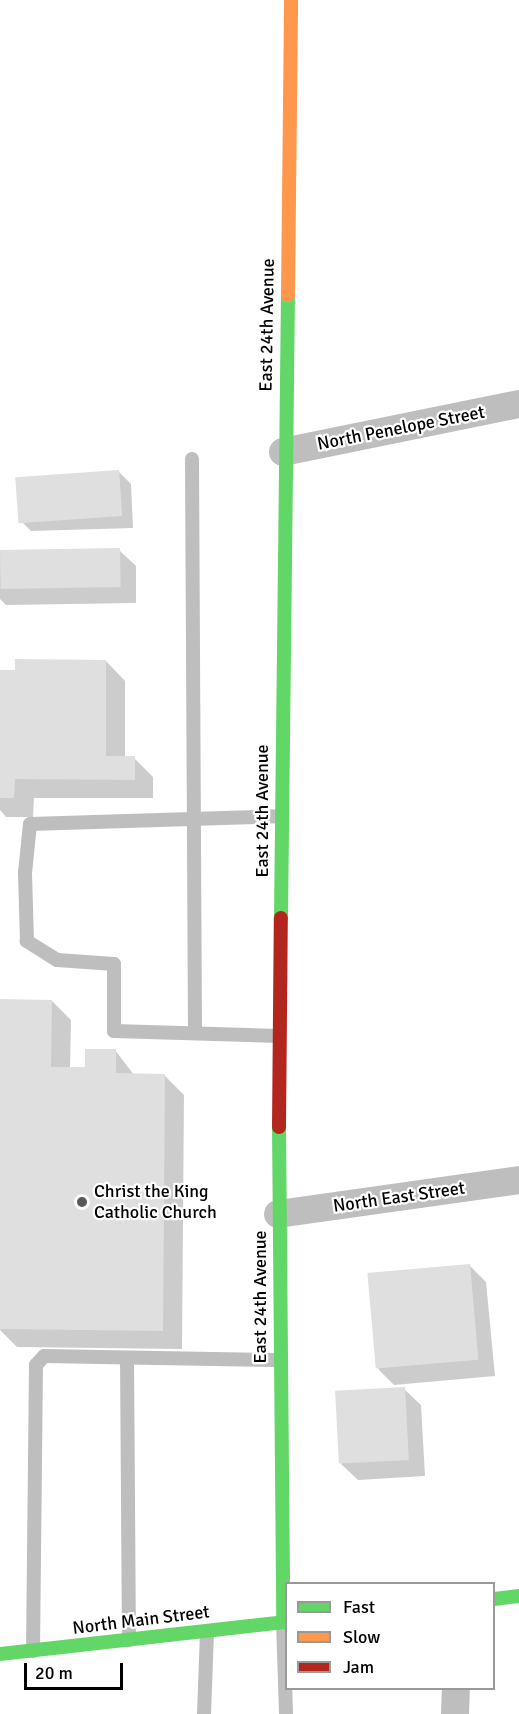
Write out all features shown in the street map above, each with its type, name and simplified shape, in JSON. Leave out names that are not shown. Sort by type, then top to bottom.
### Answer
[{"type":"street","name":"East 24th Avenue","points":[[285,1622],[278,1360],[278,1214],[283,452],[291,0]]},
{"type":"street","name":"North Penelope Street","points":[[283,452],[519,404]]},
{"type":"street","name":"North East Street","points":[[278,1214],[519,1180]]},
{"type":"street","points":[[495,1599],[519,1596]]},
{"type":"street","name":"North Main Street","points":[[0,1654],[285,1622]]},
{"type":"street","points":[[455,1714],[456,1690]]},
{"type":"lane","points":[[192,459],[196,818],[195,1033]]},
{"type":"lane","points":[[279,1036],[114,1031],[114,964],[57,960],[27,941],[25,873],[30,824],[280,816]]},
{"type":"lane","points":[[33,1651],[36,1365],[44,1356],[278,1360]]},
{"type":"lane","points":[[127,1358],[129,1640]]},
{"type":"lane","points":[[204,1714],[207,1631]]},
{"type":"lane","points":[[286,1690],[286,1714]]},
{"type":"building","points":[[119,470],[122,516],[18,523],[15,477]]},
{"type":"building","points":[[120,548],[121,587],[1,589],[0,550]]},
{"type":"building","points":[[15,659],[106,660],[106,756],[135,756],[135,780],[15,779],[14,798],[0,798],[0,670],[15,670]]},
{"type":"building","name":"Christ the King Catholic Church","points":[[0,999],[52,1000],[51,1067],[85,1067],[85,1049],[116,1049],[116,1073],[165,1074],[163,1331],[0,1329]]},
{"type":"building","points":[[470,1264],[478,1360],[376,1369],[367,1273]]},
{"type":"building","points":[[405,1387],[409,1460],[339,1464],[335,1391]]},
{"type":"traffic: fast","points":[[281,918],[288,295]]},
{"type":"traffic: fast","points":[[279,1127],[283,1622]]},
{"type":"traffic: fast","points":[[495,1599],[519,1596]]},
{"type":"traffic: fast","points":[[0,1654],[285,1622]]},
{"type":"traffic: slow","points":[[288,295],[291,0]]},
{"type":"traffic: jam","points":[[279,1127],[281,918]]},
{"type":"place","name":"Christ the King Catholic Church","points":[[82,1202]]}]
